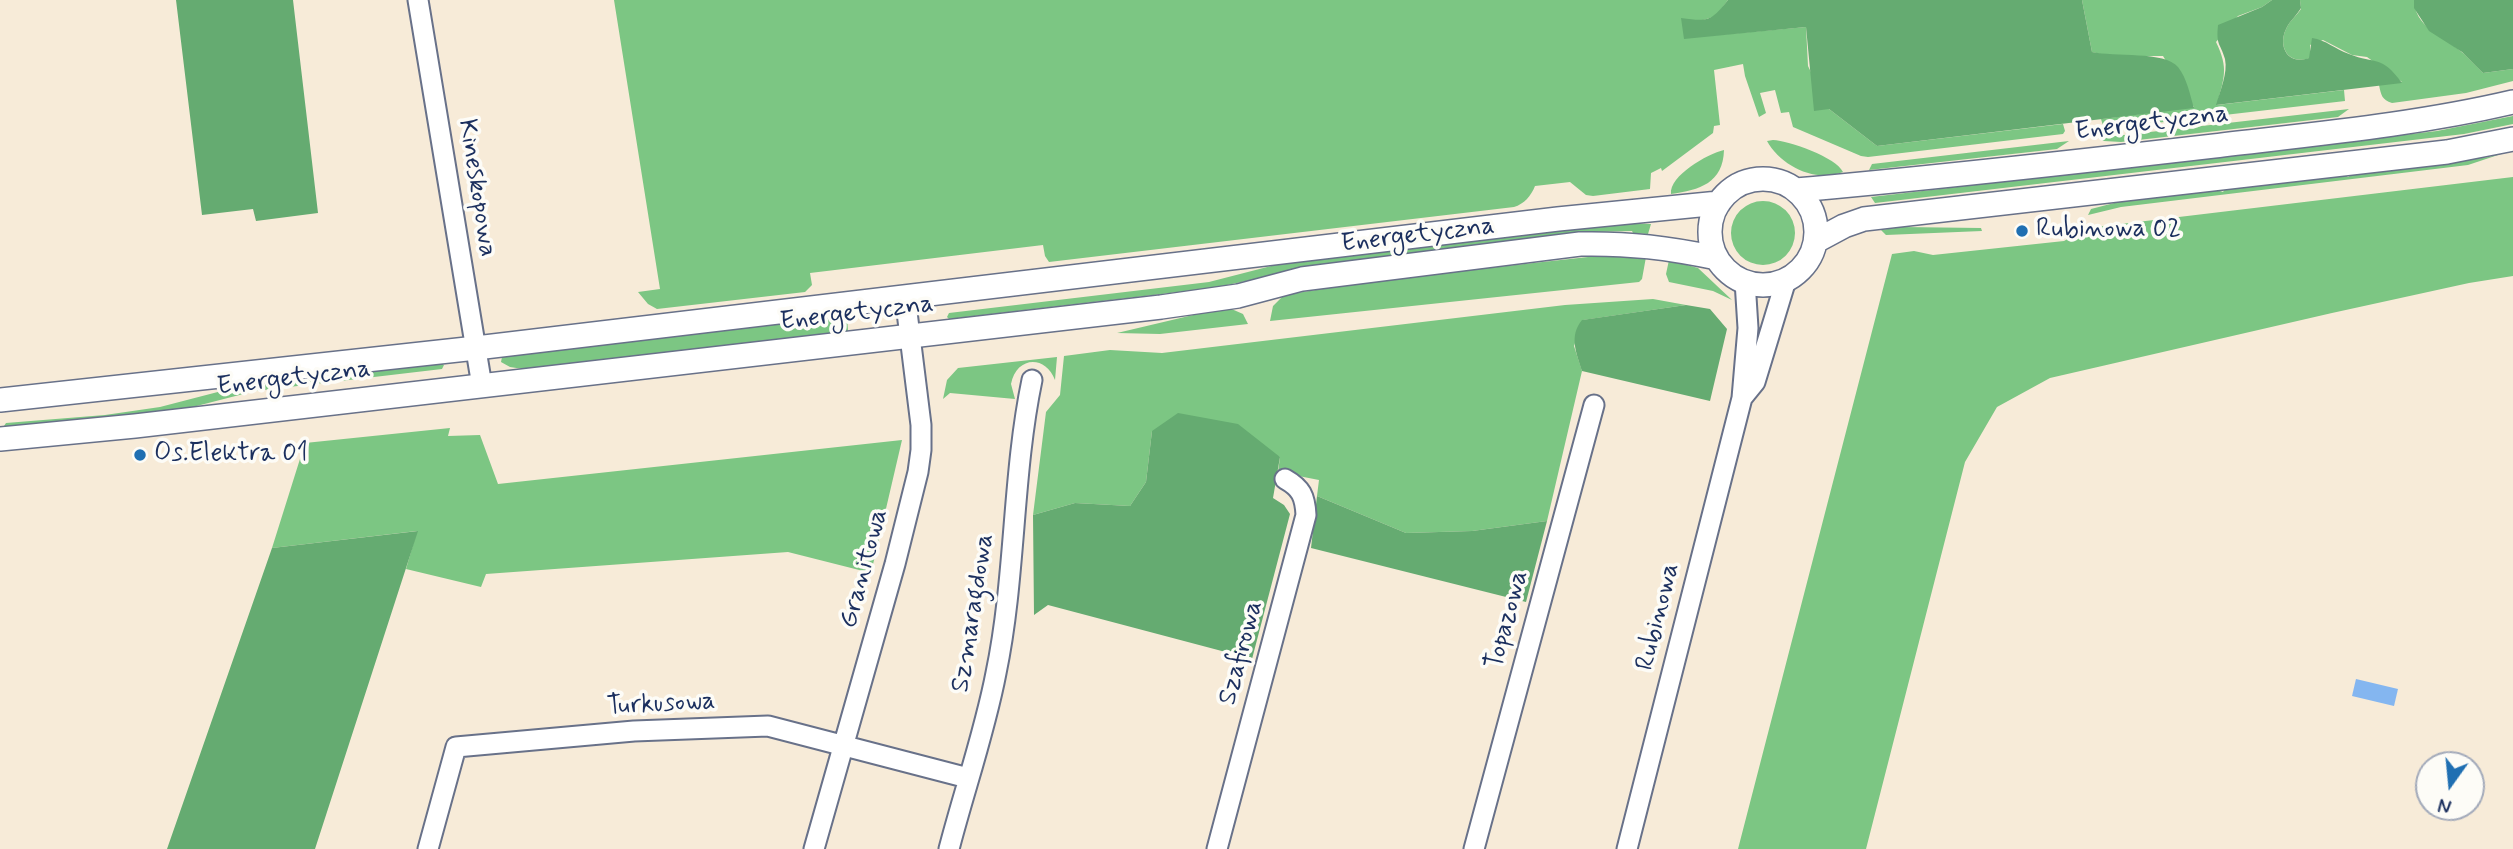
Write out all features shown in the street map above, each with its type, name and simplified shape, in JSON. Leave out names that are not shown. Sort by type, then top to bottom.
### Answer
[{"type":"street","name":"Kineskopowa","points":[[418,0],[481,386]]},
{"type":"street","name":"Energetyczna","points":[[0,401],[476,348],[1558,219],[1718,203],[1733,188],[1756,179],[1784,183],[1796,190],[2063,163],[2455,116],[2513,102]]},
{"type":"street","points":[[1816,241],[1864,219],[2447,152],[2513,139]]},
{"type":"street","points":[[1745,281],[1766,285],[1786,280],[1803,266],[1811,254],[1816,241],[1813,213],[1796,190]]},
{"type":"street","points":[[1717,258],[1710,230],[1718,203]]},
{"type":"street","name":"Energetyczna","points":[[0,439],[1161,307],[1238,296],[1302,279],[1580,244],[1622,243],[1717,258],[1726,270],[1745,281]]},
{"type":"street","name":"Rubinowa","points":[[1742,398],[1755,382],[1786,280]]},
{"type":"street","name":"Rubinowa","points":[[1627,849],[1742,398],[1748,328],[1745,281]]},
{"type":"street","name":"Granitowa","points":[[814,849],[918,472],[921,425],[905,296]]},
{"type":"street","name":"Szmaragdowa","points":[[949,849],[996,673],[1010,568],[1025,414],[1032,380]]},
{"type":"street","name":"Topazowa","points":[[1474,849],[1594,405]]},
{"type":"street","name":"Szafirowa","points":[[1217,849],[1306,514],[1305,500],[1299,487],[1285,479]]},
{"type":"street","name":"Turkusowa","points":[[428,849],[456,747],[634,732],[768,726],[968,778]]},
{"type":"green space","points":[[176,0],[293,0],[318,213],[256,221],[253,209],[202,215]]},
{"type":"green space","points":[[614,0],[1728,0],[1716,16],[1700,21],[1684,38],[1806,27],[1808,66],[1829,109],[1877,146],[2063,124],[2065,131],[2063,134],[1861,156],[1793,127],[1789,112],[1781,113],[1775,90],[1760,93],[1766,113],[1759,117],[1743,64],[1714,70],[1720,125],[1714,126],[1713,133],[1662,171],[1661,168],[1651,173],[1650,189],[1593,196],[1586,195],[1570,182],[1535,186],[1527,199],[1514,207],[1049,262],[1043,245],[810,273],[812,285],[805,292],[657,309],[648,304],[638,292],[660,289]]},
{"type":"green space","points":[[1728,0],[2082,0],[2092,52],[2151,57],[2171,62],[2184,76],[2194,108],[1877,146],[1829,109],[1814,111],[1806,27],[1684,39],[1681,18],[1704,20],[1713,16]]},
{"type":"green space","points":[[2082,0],[2272,0],[2238,16],[2216,42],[2224,66],[2217,105],[2344,90],[2345,101],[2104,129],[2101,119],[2194,107],[2163,56],[2109,56],[2092,52]]},
{"type":"green space","points":[[2272,0],[2300,0],[2301,8],[2284,34],[2284,47],[2290,56],[2301,60],[2309,58],[2312,38],[2317,39],[2349,54],[2383,64],[2402,83],[2216,105],[2226,64],[2218,41],[2218,25],[2262,7]]},
{"type":"green space","points":[[2300,0],[2414,0],[2415,9],[2424,23],[2483,73],[2513,69],[2513,81],[2466,93],[2389,102],[2382,97],[2379,85],[2402,82],[2367,57],[2352,55],[2323,40],[2310,45],[2310,58],[2295,59],[2286,52],[2284,34],[2301,9]]},
{"type":"green space","points":[[2414,0],[2513,0],[2513,69],[2483,73],[2462,52],[2429,31],[2414,8]]},
{"type":"green space","points":[[2349,109],[2338,117],[2121,142],[2098,138]]},
{"type":"green space","points":[[2513,116],[2513,124],[2464,134],[1875,203],[1871,197],[2437,131]]},
{"type":"green space","points":[[1767,141],[1790,143],[1822,156],[1839,166],[1843,172],[1821,175],[1800,170],[1773,150]]},
{"type":"green space","points":[[2069,141],[2057,149],[1869,170],[1872,164]]},
{"type":"green space","points":[[1724,150],[1719,170],[1708,183],[1671,194],[1672,187],[1682,173],[1708,156]]},
{"type":"green space","points":[[2513,150],[2468,165],[2121,207],[2088,215],[2091,209],[2122,201],[2217,190],[2223,192],[2225,189],[2345,175],[2348,177],[2353,174],[2489,157]]},
{"type":"green space","points":[[2513,177],[2513,276],[2332,313],[2050,378],[1997,407],[1965,462],[1866,849],[1738,849],[1892,254],[1914,251],[1933,255],[2064,241],[2087,228]]},
{"type":"green space","points":[[1763,201],[1781,207],[1789,215],[1795,233],[1789,251],[1781,259],[1763,265],[1745,259],[1737,251],[1731,233],[1737,215],[1745,207]]},
{"type":"green space","points":[[1628,223],[1651,224],[1648,234],[1632,231],[1591,232],[1326,264],[1213,288],[949,319],[947,317],[949,313],[1209,282],[1275,265]]},
{"type":"green space","points":[[1902,227],[1981,228],[1982,231],[1886,235],[1881,230]]},
{"type":"green space","points":[[1590,255],[1646,257],[1642,279],[1639,282],[1270,321],[1273,306],[1284,295],[1379,280]]},
{"type":"green space","points":[[1669,260],[1698,268],[1732,300],[1713,291],[1669,282],[1666,274]]},
{"type":"green space","points":[[1653,299],[1686,305],[1583,320],[1574,346],[1582,371],[1547,521],[1472,531],[1406,533],[1317,496],[1319,480],[1278,472],[1280,457],[1152,431],[1146,482],[1130,506],[1075,503],[1033,515],[1046,412],[1060,395],[1064,356],[1110,350],[1162,353],[1565,305]]},
{"type":"green space","points":[[1686,305],[1710,309],[1727,329],[1710,401],[1582,371],[1575,338],[1582,320]]},
{"type":"green space","points":[[1227,307],[1243,314],[1248,324],[1160,334],[1117,333]]},
{"type":"green space","points":[[847,315],[848,331],[523,369],[501,362],[505,355]]},
{"type":"green space","points":[[1057,357],[1055,380],[1045,366],[1038,363],[1031,362],[1019,368],[1011,384],[1015,399],[950,393],[943,399],[947,380],[958,368]]},
{"type":"green space","points":[[441,363],[444,365],[442,369],[255,391],[181,410],[4,426],[6,423],[105,415],[160,407],[237,387]]},
{"type":"green space","points":[[1178,413],[1238,424],[1280,457],[1273,498],[1284,505],[1290,514],[1252,659],[1048,605],[1034,615],[1033,515],[1075,503],[1130,506],[1146,482],[1152,431]]},
{"type":"green space","points":[[450,428],[448,436],[480,435],[498,484],[902,440],[871,573],[788,552],[486,574],[481,587],[406,569],[417,531],[272,548],[305,443]]},
{"type":"green space","points":[[1317,496],[1406,533],[1472,531],[1547,521],[1526,602],[1311,548]]},
{"type":"green space","points":[[418,531],[315,849],[167,849],[272,548]]},
{"type":"water","points":[[2356,679],[2398,689],[2394,706],[2352,696]]},
{"type":"place","name":"Rubinowa 02","points":[[2022,231]]},
{"type":"place","name":"Os.Elektra 01","points":[[140,455]]}]
